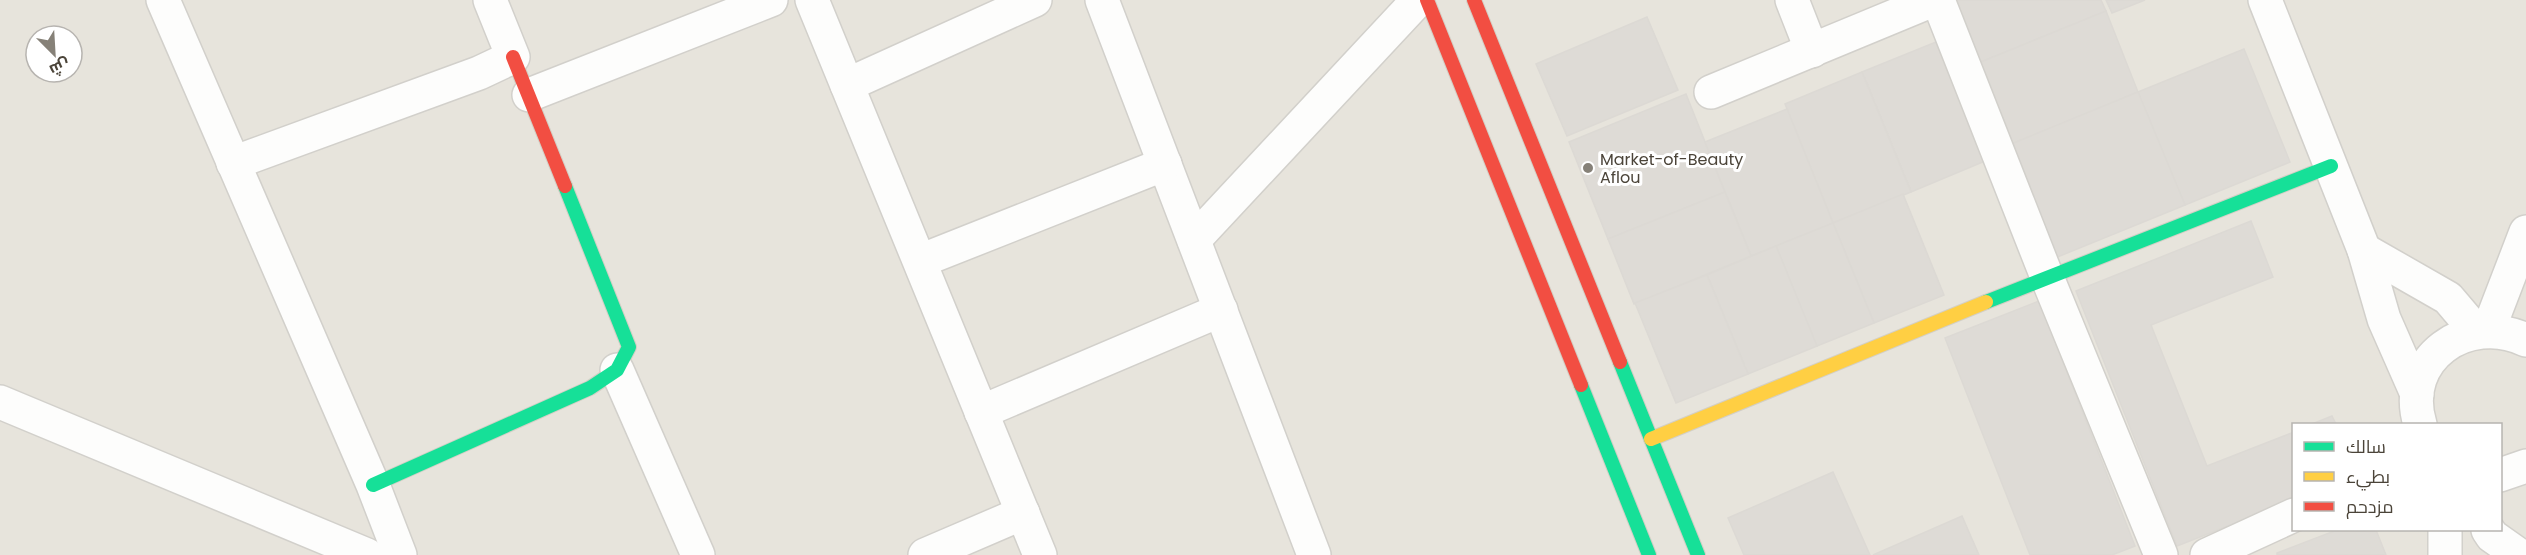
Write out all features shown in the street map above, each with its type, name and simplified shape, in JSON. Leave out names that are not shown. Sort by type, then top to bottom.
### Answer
[{"type":"street","points":[[164,0],[373,485],[400,555]]},
{"type":"street","points":[[373,485],[590,388],[617,370],[629,347],[490,0]]},
{"type":"street","points":[[529,95],[771,0]]},
{"type":"street","points":[[812,0],[1040,555]]},
{"type":"street","points":[[848,86],[1035,0]]},
{"type":"street","points":[[1102,0],[1314,555]]},
{"type":"street","points":[[1194,240],[1418,0]]},
{"type":"street","points":[[1427,0],[1649,555]]},
{"type":"street","points":[[1474,0],[1698,555]]},
{"type":"street","points":[[1792,0],[1812,51]]},
{"type":"street","points":[[1711,92],[1933,0]]},
{"type":"street","points":[[1938,0],[2047,277],[2161,555]]},
{"type":"street","points":[[2265,0],[2364,250],[2384,319],[2418,409]]},
{"type":"street","points":[[233,163],[479,73],[513,57]]},
{"type":"street","points":[[920,261],[1165,164]]},
{"type":"street","points":[[1651,439],[2047,277],[2331,166]]},
{"type":"street","points":[[2482,331],[2526,232]]},
{"type":"street","points":[[2364,250],[2448,298],[2482,331]]},
{"type":"street","points":[[981,412],[1221,310]]},
{"type":"street","points":[[2418,409],[2422,374],[2433,356],[2452,340],[2482,331],[2501,330],[2525,337]]},
{"type":"street","points":[[617,370],[698,555]]},
{"type":"street","points":[[0,402],[367,555]]},
{"type":"street","points":[[2502,474],[2526,466]]},
{"type":"street","points":[[926,555],[1023,513]]},
{"type":"street","points":[[2207,555],[2292,516]]},
{"type":"street","points":[[2445,531],[2445,555]]},
{"type":"street","points":[[2489,531],[2492,536],[2519,555]]},
{"type":"shaded area","points":[[0,0],[2526,0],[2526,555],[0,555]]},
{"type":"building","points":[[1950,0],[2101,0],[2106,11],[1976,64]]},
{"type":"building","points":[[2106,0],[2145,0],[2112,13]]},
{"type":"building","points":[[2106,11],[2138,92],[2009,145],[1976,64]]},
{"type":"building","points":[[1647,17],[1678,90],[1567,136],[1536,64]]},
{"type":"building","points":[[1936,42],[1985,161],[1911,192],[1862,72]]},
{"type":"building","points":[[2244,49],[2290,162],[2185,205],[2138,92]]},
{"type":"building","points":[[1862,72],[1911,192],[1833,223],[1785,104]]},
{"type":"building","points":[[2138,92],[2185,205],[2055,258],[2009,145]]},
{"type":"building","points":[[1686,94],[1725,192],[1608,239],[1569,142]]},
{"type":"building","points":[[1787,109],[1833,223],[1751,256],[1705,142]]},
{"type":"building","points":[[1725,192],[1751,256],[1634,304],[1608,239]]},
{"type":"building","points":[[1903,194],[1944,295],[1874,323],[1833,223]]},
{"type":"building","points":[[2251,221],[2273,277],[2151,325],[2207,466],[2292,433],[2292,501],[2177,546],[2076,291]]},
{"type":"building","points":[[1833,223],[1874,323],[1817,346],[1776,246]]},
{"type":"building","points":[[1776,246],[1817,346],[1748,374],[1707,275]]},
{"type":"building","points":[[1707,275],[1748,374],[1676,403],[1635,303]]},
{"type":"building","points":[[2039,301],[2135,546],[2112,555],[2030,555],[1945,338]]},
{"type":"building","points":[[2332,416],[2336,423],[2314,423]]},
{"type":"building","points":[[1833,472],[1870,555],[1744,555],[1728,518]]},
{"type":"building","points":[[1962,516],[1979,555],[1873,555]]},
{"type":"building","points":[[2334,531],[2376,531],[2386,555],[2277,555],[2277,553]]},
{"type":"traffic: fast","points":[[1986,302],[2331,166]]},
{"type":"traffic: fast","points":[[373,485],[590,388],[617,370],[629,347],[565,186]]},
{"type":"traffic: fast","points":[[1620,362],[1698,555]]},
{"type":"traffic: fast","points":[[1581,385],[1649,555]]},
{"type":"traffic: slow","points":[[1651,439],[1986,302]]},
{"type":"traffic: jam","points":[[1427,0],[1581,385]]},
{"type":"traffic: jam","points":[[1474,0],[1620,362]]},
{"type":"traffic: jam","points":[[513,57],[565,186]]},
{"type":"place","name":"Market-of-Beauty Aflou","points":[[1588,168]]}]
